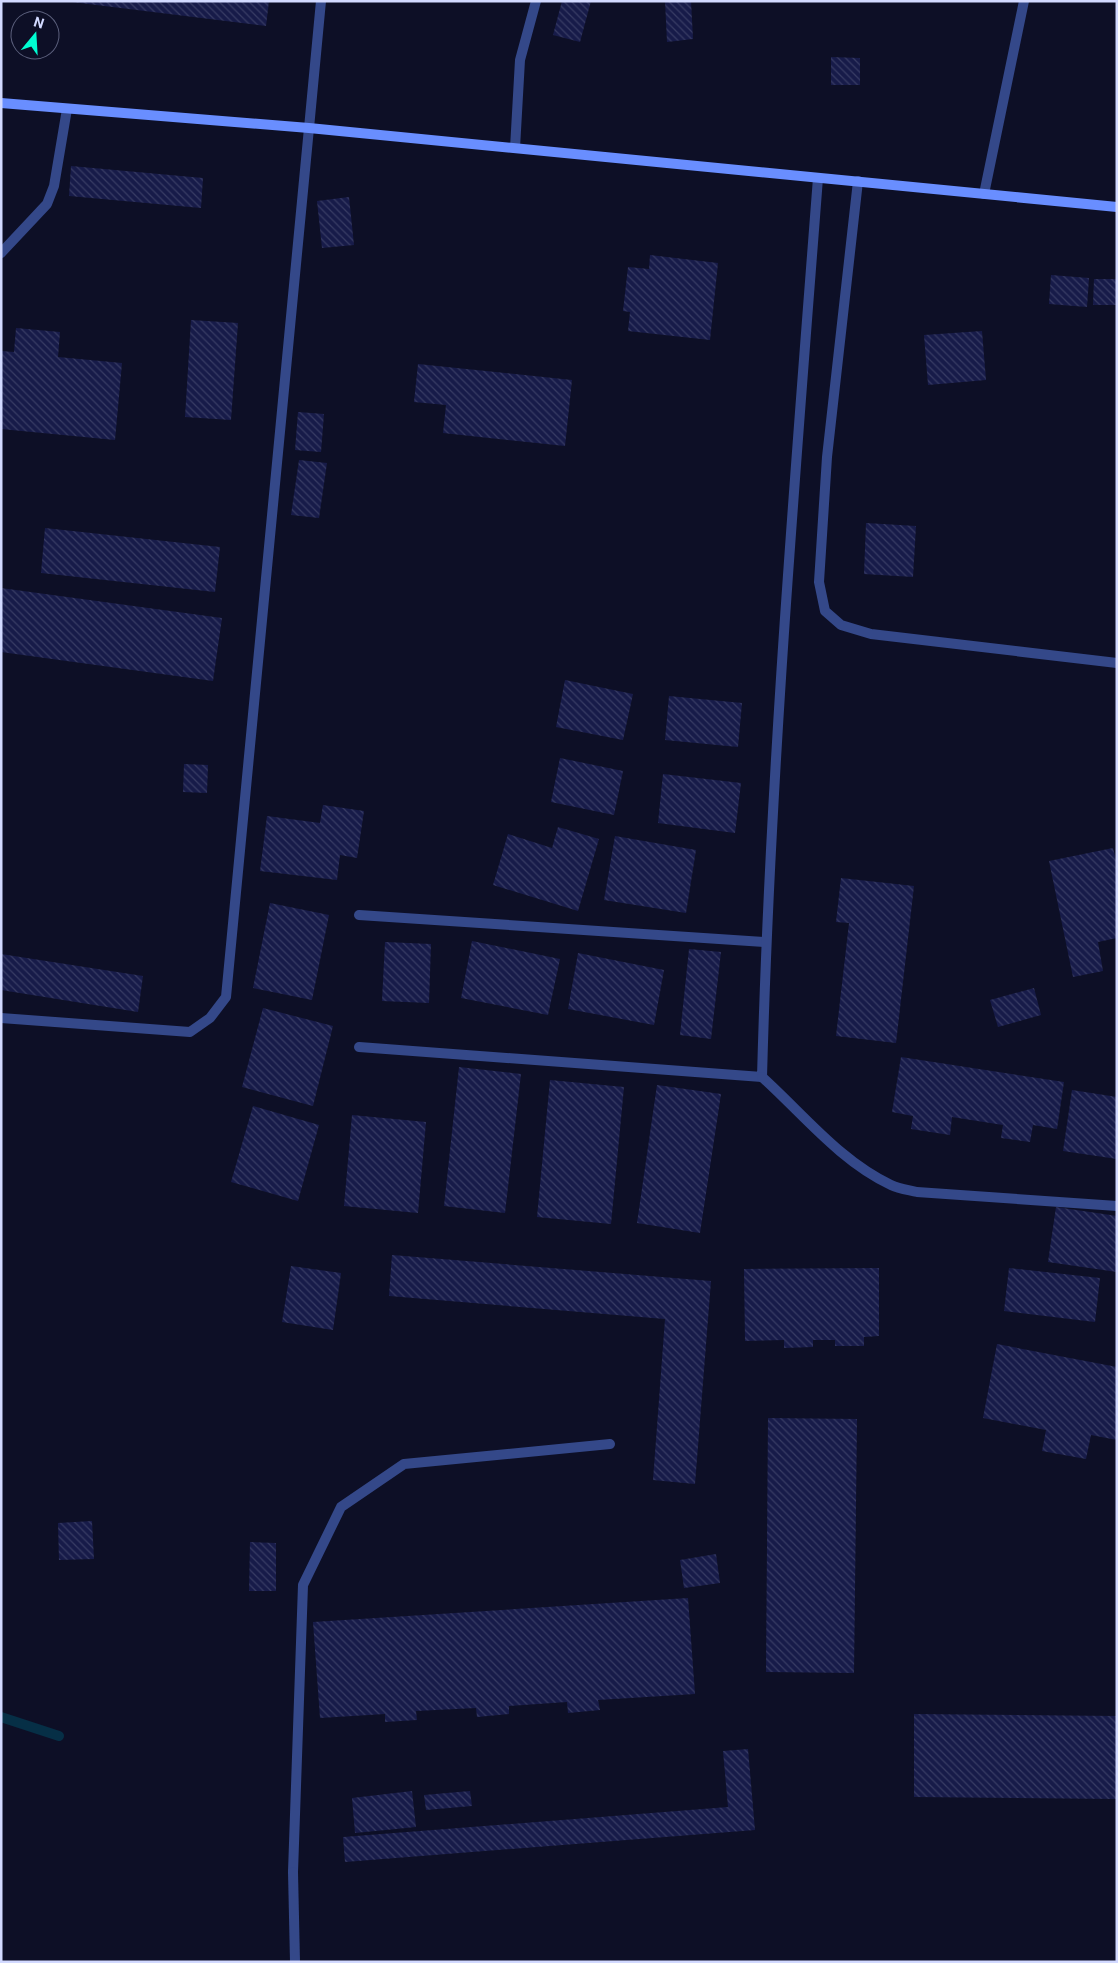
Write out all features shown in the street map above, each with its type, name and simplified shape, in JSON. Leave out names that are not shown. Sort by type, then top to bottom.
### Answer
[{"type":"main road","points":[[1,103],[309,128],[1117,207]]},
{"type":"street","points":[[1,1018],[190,1032],[210,1018],[226,997],[321,1]]},
{"type":"street","points":[[516,148],[520,60],[536,1]]},
{"type":"street","points":[[984,194],[1024,1]]},
{"type":"street","points":[[1,253],[48,204],[54,186],[67,109]]},
{"type":"street","points":[[762,1077],[765,942],[784,630],[818,178]]},
{"type":"street","points":[[858,181],[828,457],[819,582],[825,611],[841,625],[871,634],[1117,663]]},
{"type":"street","points":[[360,915],[765,942]]},
{"type":"street","points":[[359,1047],[762,1077],[843,1153],[867,1171],[892,1186],[917,1192],[1117,1206]]},
{"type":"street","points":[[295,1962],[293,1872],[303,1585],[341,1507],[404,1464],[610,1444]]},
{"type":"building","points":[[64,1],[269,1],[266,26]]},
{"type":"building","points":[[562,1],[591,1],[580,42],[553,35]]},
{"type":"building","points":[[665,1],[691,1],[693,39],[667,42]]},
{"type":"building","points":[[831,57],[860,58],[860,85],[831,85]]},
{"type":"building","points":[[71,166],[203,178],[201,208],[69,196]]},
{"type":"building","points":[[349,197],[354,245],[322,248],[317,201]]},
{"type":"building","points":[[650,255],[718,263],[710,340],[628,331],[630,312],[623,311],[628,267],[649,269]]},
{"type":"building","points":[[1051,275],[1089,278],[1087,307],[1049,304]]},
{"type":"building","points":[[1094,279],[1117,279],[1117,305],[1093,305]]},
{"type":"building","points":[[191,320],[238,323],[231,420],[185,417]]},
{"type":"building","points":[[16,328],[60,332],[58,357],[122,363],[115,440],[1,429],[1,351],[14,352]]},
{"type":"building","points":[[982,331],[986,380],[928,385],[924,335]]},
{"type":"building","points":[[418,364],[572,380],[565,446],[443,433],[446,405],[414,402]]},
{"type":"building","points":[[298,412],[324,414],[321,452],[295,450]]},
{"type":"building","points":[[299,460],[327,463],[319,518],[291,515]]},
{"type":"building","points":[[866,523],[916,526],[913,577],[864,574]]},
{"type":"building","points":[[45,528],[220,547],[215,592],[41,573]]},
{"type":"building","points":[[1,588],[222,618],[213,681],[1,652]]},
{"type":"building","points":[[565,680],[633,694],[623,740],[556,727]]},
{"type":"building","points":[[669,696],[742,703],[738,747],[665,740]]},
{"type":"building","points":[[560,758],[623,771],[614,815],[551,802]]},
{"type":"building","points":[[184,764],[208,765],[207,793],[183,792]]},
{"type":"building","points":[[663,774],[741,783],[735,833],[658,823]]},
{"type":"building","points":[[323,805],[364,811],[357,858],[340,855],[337,880],[260,871],[267,816],[320,823]]},
{"type":"building","points":[[558,827],[599,839],[578,911],[493,885],[508,834],[552,848]]},
{"type":"building","points":[[615,836],[696,850],[686,913],[604,900]]},
{"type":"building","points":[[1113,848],[1117,864],[1117,938],[1098,942],[1103,971],[1073,977],[1049,861]]},
{"type":"building","points":[[841,878],[914,886],[896,1043],[836,1036],[849,923],[836,922]]},
{"type":"building","points":[[270,903],[329,915],[312,1000],[253,988]]},
{"type":"building","points":[[472,941],[560,959],[548,1015],[461,998]]},
{"type":"building","points":[[385,942],[431,944],[429,1003],[382,1001]]},
{"type":"building","points":[[689,949],[721,952],[711,1039],[680,1035]]},
{"type":"building","points":[[578,953],[664,970],[654,1025],[568,1009]]},
{"type":"building","points":[[1,954],[143,976],[138,1012],[1,990]]},
{"type":"building","points":[[1034,988],[1041,1015],[998,1027],[990,1000]]},
{"type":"building","points":[[263,1008],[333,1026],[313,1106],[242,1087]]},
{"type":"building","points":[[901,1057],[1064,1082],[1057,1129],[1033,1125],[1030,1142],[1001,1138],[1003,1125],[952,1117],[950,1135],[911,1129],[913,1116],[892,1112]]},
{"type":"building","points":[[459,1067],[521,1074],[505,1213],[444,1206]]},
{"type":"building","points":[[550,1080],[624,1087],[611,1224],[537,1217]]},
{"type":"building","points":[[657,1085],[721,1094],[700,1233],[637,1223]]},
{"type":"building","points":[[1072,1090],[1117,1097],[1117,1159],[1063,1151]]},
{"type":"building","points":[[253,1106],[319,1125],[298,1201],[231,1182]]},
{"type":"building","points":[[352,1115],[426,1122],[418,1213],[344,1206]]},
{"type":"building","points":[[1056,1207],[1117,1216],[1117,1272],[1048,1262]]},
{"type":"building","points":[[392,1255],[711,1281],[695,1484],[653,1480],[665,1319],[389,1296]]},
{"type":"building","points":[[291,1266],[341,1273],[333,1330],[282,1322]]},
{"type":"building","points":[[879,1268],[879,1336],[864,1337],[864,1346],[835,1346],[835,1340],[813,1340],[813,1347],[784,1348],[784,1340],[745,1341],[744,1269]]},
{"type":"building","points":[[1009,1268],[1100,1278],[1095,1322],[1004,1311]]},
{"type":"building","points":[[997,1344],[1117,1367],[1117,1440],[1091,1435],[1086,1459],[1042,1451],[1046,1430],[983,1418]]},
{"type":"building","points":[[768,1418],[857,1419],[854,1673],[766,1672]]},
{"type":"building","points":[[92,1521],[94,1559],[59,1560],[58,1523]]},
{"type":"building","points":[[250,1542],[276,1543],[276,1591],[249,1591]]},
{"type":"building","points":[[716,1554],[720,1583],[684,1588],[680,1560]]},
{"type":"building","points":[[688,1598],[695,1694],[598,1700],[600,1710],[568,1713],[567,1702],[509,1706],[509,1714],[477,1717],[476,1708],[416,1711],[417,1720],[385,1722],[385,1714],[320,1718],[313,1622]]},
{"type":"building","points":[[914,1714],[1117,1716],[1117,1799],[914,1797]]},
{"type":"building","points":[[748,1749],[755,1830],[345,1862],[343,1837],[728,1807],[723,1751]]},
{"type":"building","points":[[412,1791],[416,1827],[355,1833],[352,1798]]},
{"type":"building","points":[[470,1791],[472,1806],[426,1810],[424,1795]]},
{"type":"waterway","points":[[1,1717],[59,1736]]}]
